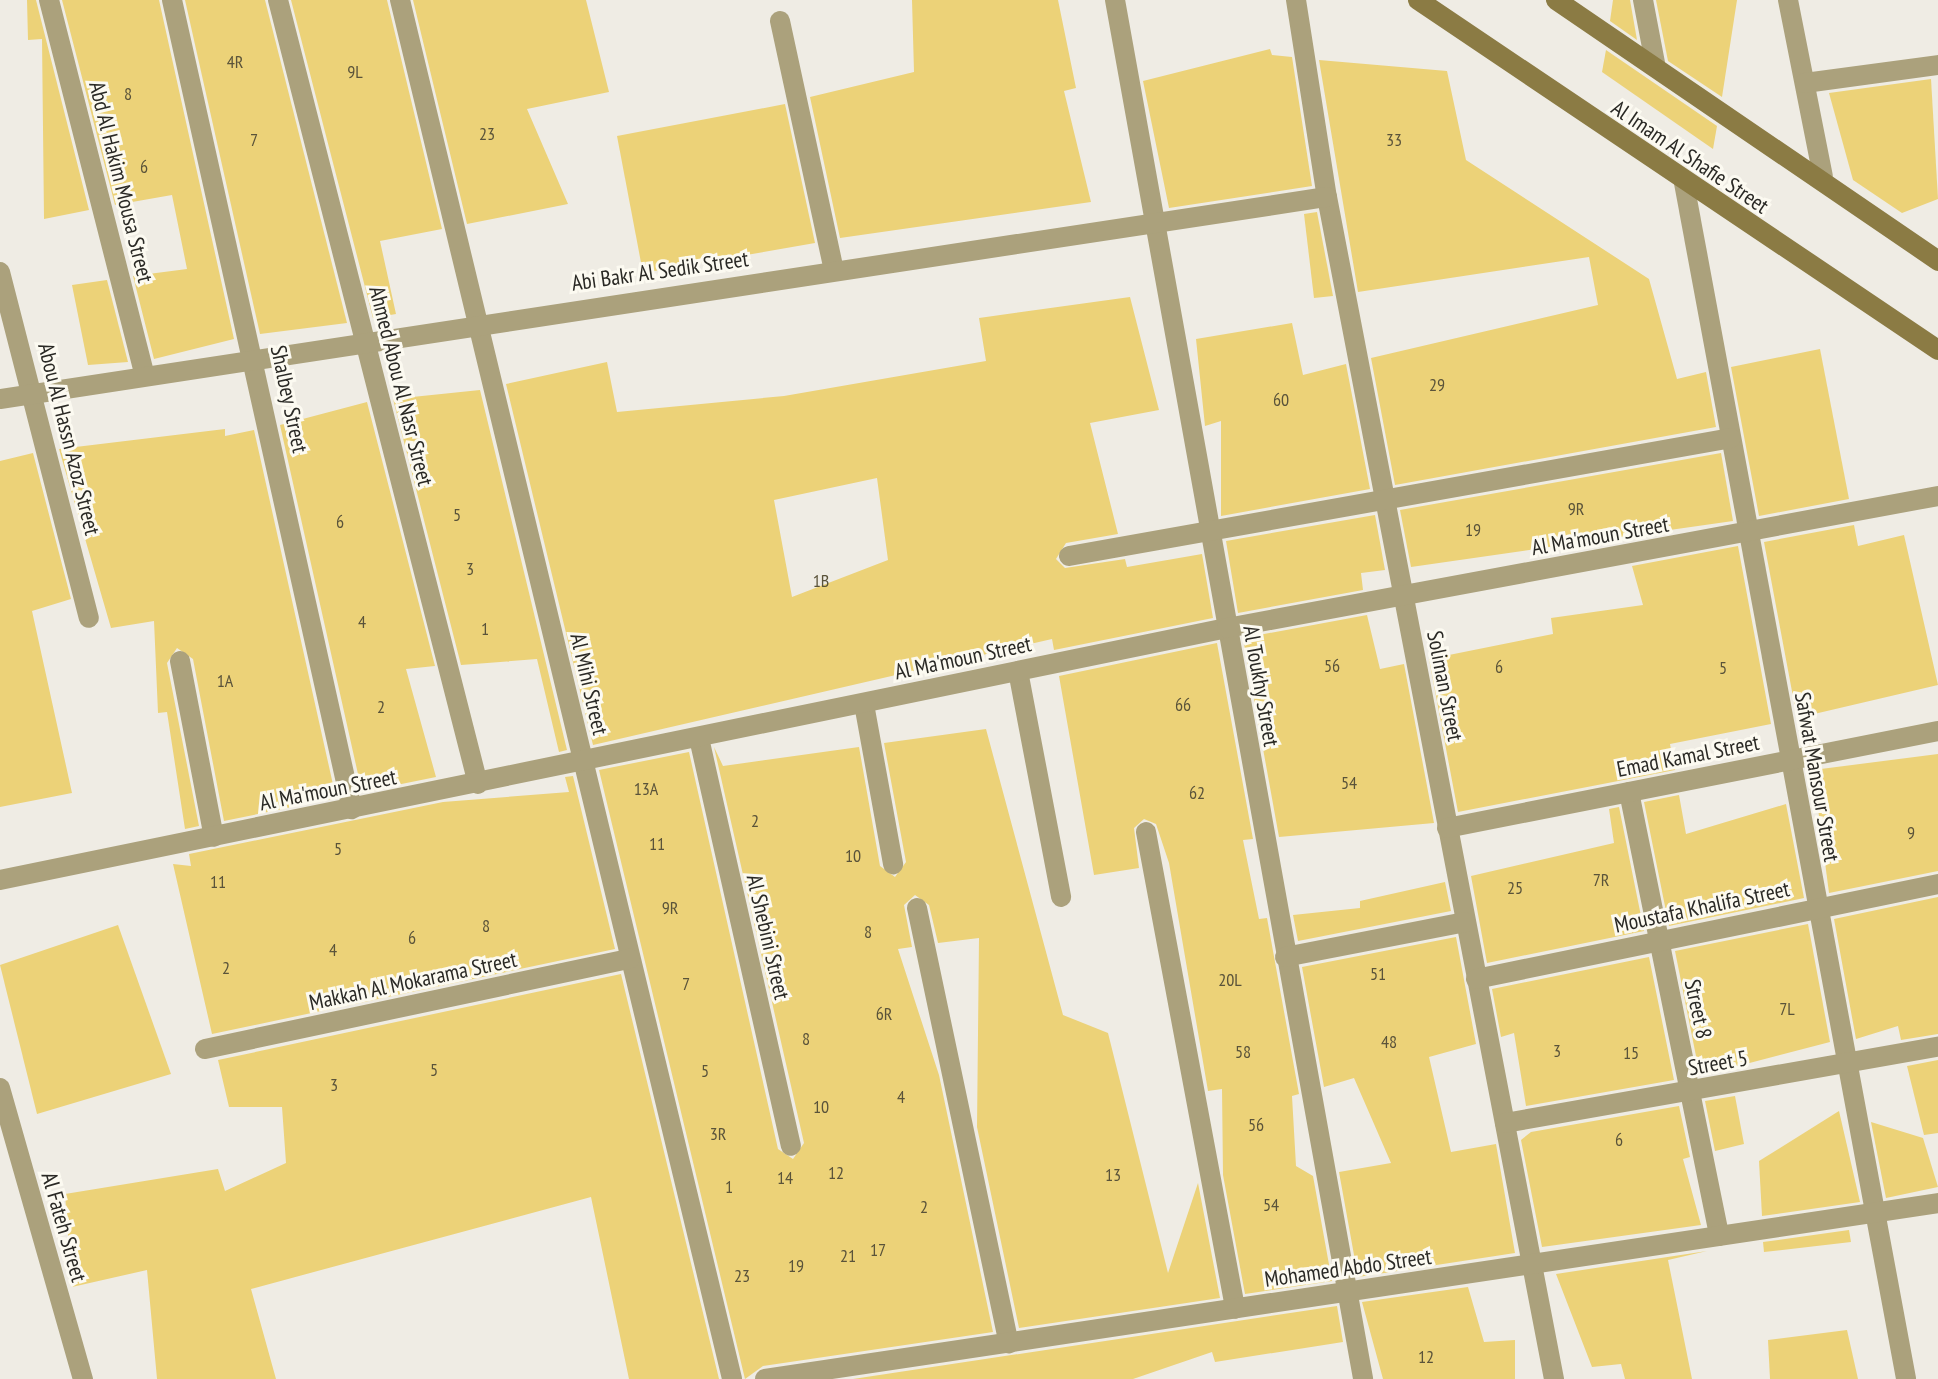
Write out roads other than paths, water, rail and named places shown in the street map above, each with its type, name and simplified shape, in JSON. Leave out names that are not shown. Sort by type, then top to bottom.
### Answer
[{"type":"main road","name":"Al Imam Al Shafie Street","points":[[1418,0],[1684,183],[1938,350]]},
{"type":"main road","points":[[1556,0],[1823,176],[1938,261]]},
{"type":"street","name":"Abd Al Hakim Mousa Street","points":[[49,0],[145,376]]},
{"type":"street","name":"Shalbey Street","points":[[172,0],[257,358],[352,809]]},
{"type":"street","name":"Ahmed Abou Al Nasr Street","points":[[278,0],[478,784]]},
{"type":"street","name":"Al Mihi Street","points":[[400,0],[732,1379]]},
{"type":"street","name":"Al Toukhy Street","points":[[1115,0],[1363,1379]]},
{"type":"street","name":"Soliman Street","points":[[1296,0],[1327,197],[1554,1379]]},
{"type":"street","points":[[1643,0],[1655,63]]},
{"type":"street","points":[[1788,0],[1823,176]]},
{"type":"street","points":[[780,21],[834,270]]},
{"type":"street","points":[[1805,83],[1938,65]]},
{"type":"street","name":"Safwat Mansour Street","points":[[1684,183],[1816,908],[1906,1379]]},
{"type":"street","name":"Abi Bakr Al Sedik Street","points":[[0,399],[478,322],[1327,197]]},
{"type":"street","name":"Abou Al Hassn Azoz Street","points":[[0,272],[34,393],[89,618]]},
{"type":"street","points":[[1069,556],[1731,438]]},
{"type":"street","name":"Al Ma'moun Street","points":[[0,880],[583,763],[1227,628],[1747,534],[1938,496]]},
{"type":"street","points":[[180,661],[214,837]]},
{"type":"street","points":[[1018,671],[1061,897]]},
{"type":"street","points":[[864,704],[893,864]]},
{"type":"street","name":"Emad Kamal Street","points":[[1447,828],[1938,731]]},
{"type":"street","name":"Al Shebini Street","points":[[699,738],[791,1146]]},
{"type":"street","name":"Street 8","points":[[1629,792],[1719,1236]]},
{"type":"street","points":[[1146,832],[1235,1309]]},
{"type":"street","name":"Moustafa Khalifa Street","points":[[1476,979],[1938,884]]},
{"type":"street","points":[[917,908],[1009,1343]]},
{"type":"street","points":[[1285,957],[1465,922]]},
{"type":"street","name":"Makkah Al Mokarama Street","points":[[205,1049],[630,959]]},
{"type":"street","name":"Street 5","points":[[1505,1123],[1938,1047]]},
{"type":"street","name":"Al Fateh Street","points":[[0,1088],[83,1379]]},
{"type":"street","name":"Mohamed Abdo Street","points":[[765,1379],[1938,1203]]}]
